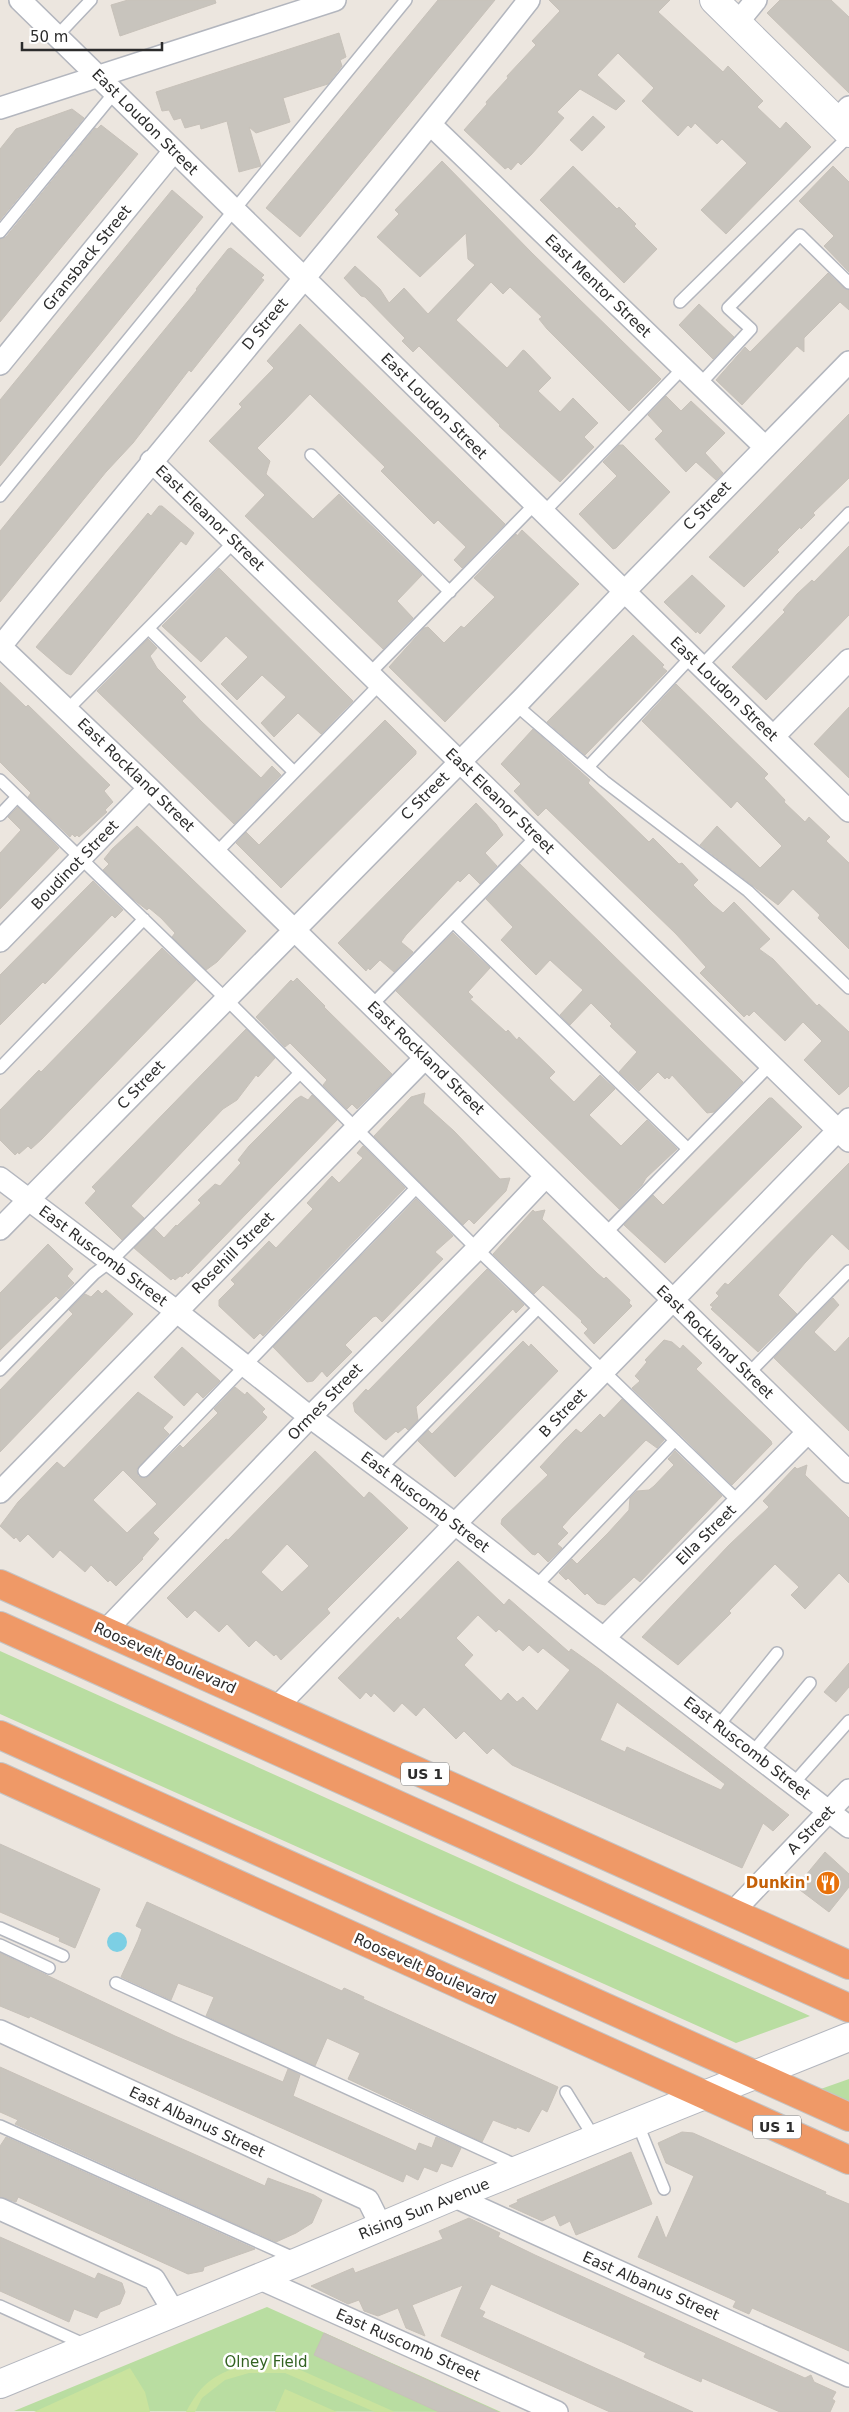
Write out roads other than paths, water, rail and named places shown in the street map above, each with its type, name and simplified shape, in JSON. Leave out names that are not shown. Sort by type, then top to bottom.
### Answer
[{"type":"highway","name":"Roosevelt Boulevard","points":[[0,1584],[732,1913],[846,1958]]},
{"type":"highway","name":"US 1","points":[[0,1626],[849,2008]]},
{"type":"highway","name":"US 1","points":[[7,1740],[212,1830],[849,2117]]},
{"type":"highway","name":"Roosevelt Boulevard","points":[[0,1778],[849,2160]]},
{"type":"highway","points":[[212,1830],[357,1938]]},
{"type":"main road","points":[[714,0],[846,124]]},
{"type":"main road","name":"Rising Sun Avenue","points":[[0,2384],[453,2196],[849,2037]]},
{"type":"street","name":"East Loudon Street","points":[[20,0],[849,811]]},
{"type":"street","points":[[0,108],[335,0]]},
{"type":"street","name":"D Street","points":[[0,647],[151,461],[431,126],[529,0]]},
{"type":"street","points":[[738,22],[756,0]]},
{"type":"street","name":"East Mentor Street","points":[[431,126],[765,447]]},
{"type":"street","name":"Gransback Street","points":[[0,364],[174,151]]},
{"type":"street","name":"C Street","points":[[0,1229],[516,705],[849,362]]},
{"type":"street","name":"East Eleanor Street","points":[[151,461],[771,1064],[845,1130]]},
{"type":"street","name":"East Rockland Street","points":[[0,647],[68,709],[849,1472]]},
{"type":"street","points":[[774,736],[849,660]]},
{"type":"street","name":"Boudinot Street","points":[[0,941],[149,788]]},
{"type":"street","name":"Rosehill Street","points":[[0,1492],[426,1058]]},
{"type":"street","name":"B Street","points":[[276,1708],[603,1371],[845,1130]]},
{"type":"street","name":"Ormes Street","points":[[105,1631],[310,1417],[477,1249],[546,1176]]},
{"type":"street","name":"East Ruscomb Street","points":[[0,1178],[176,1311],[310,1417],[455,1524],[849,1827]]},
{"type":"street","name":"Ella Street","points":[[604,1638],[808,1432]]},
{"type":"street","name":"A Street","points":[[732,1913],[849,1790]]},
{"type":"street","name":"East Albanus Street","points":[[0,2031],[368,2200],[381,2226]]},
{"type":"street","name":"East Albanus Street","points":[[453,2196],[849,2376]]},
{"type":"street","points":[[0,2209],[154,2279],[174,2312]]},
{"type":"street","name":"East Ruscomb Street","points":[[258,2278],[557,2412]]},
{"type":"lane","points":[[56,37],[91,0]]},
{"type":"lane","points":[[0,496],[406,0]]},
{"type":"lane","points":[[0,232],[115,92]]},
{"type":"lane","points":[[680,302],[846,124]]},
{"type":"lane","points":[[700,384],[751,329],[728,308],[800,235],[849,283]]},
{"type":"lane","points":[[216,853],[294,772],[450,592],[539,509],[683,368]]},
{"type":"lane","points":[[311,455],[450,592]]},
{"type":"lane","points":[[588,767],[849,513]]},
{"type":"lane","points":[[68,709],[234,542]]},
{"type":"lane","points":[[149,629],[294,772]]},
{"type":"lane","points":[[516,705],[588,767],[748,890],[849,988]]},
{"type":"lane","points":[[0,780],[226,999],[477,1249],[739,1502]]},
{"type":"lane","points":[[0,815],[17,797]]},
{"type":"lane","points":[[372,1006],[536,837]]},
{"type":"lane","points":[[0,1068],[144,919]]},
{"type":"lane","points":[[453,922],[688,1149]]},
{"type":"lane","points":[[605,1234],[771,1064]]},
{"type":"lane","points":[[0,1370],[94,1274],[111,1261],[300,1073]]},
{"type":"lane","points":[[144,1471],[416,1188]]},
{"type":"lane","points":[[748,1374],[849,1271]]},
{"type":"lane","points":[[380,1469],[538,1308]]},
{"type":"lane","points":[[536,1586],[675,1440]]},
{"type":"lane","points":[[718,1726],[777,1653]]},
{"type":"lane","points":[[752,1753],[810,1683]]},
{"type":"lane","points":[[793,1784],[849,1721]]},
{"type":"lane","points":[[0,1928],[63,1956]]},
{"type":"lane","points":[[0,1945],[50,1968]]},
{"type":"lane","points":[[116,1983],[524,2168]]},
{"type":"lane","points":[[566,2092],[595,2139]]},
{"type":"lane","points":[[637,2122],[664,2189]]},
{"type":"lane","points":[[0,2126],[300,2261]]},
{"type":"lane","points":[[0,2306],[90,2347]]},
{"type":"water","points":[[113,1932],[121,1932],[127,1938],[127,1946],[121,1952],[113,1952],[107,1946],[107,1938]]},
{"type":"place","name":"Dunkin'","points":[[828,1883]]},
{"type":"park label","name":"Olney Field","points":[[266,2362]]}]
